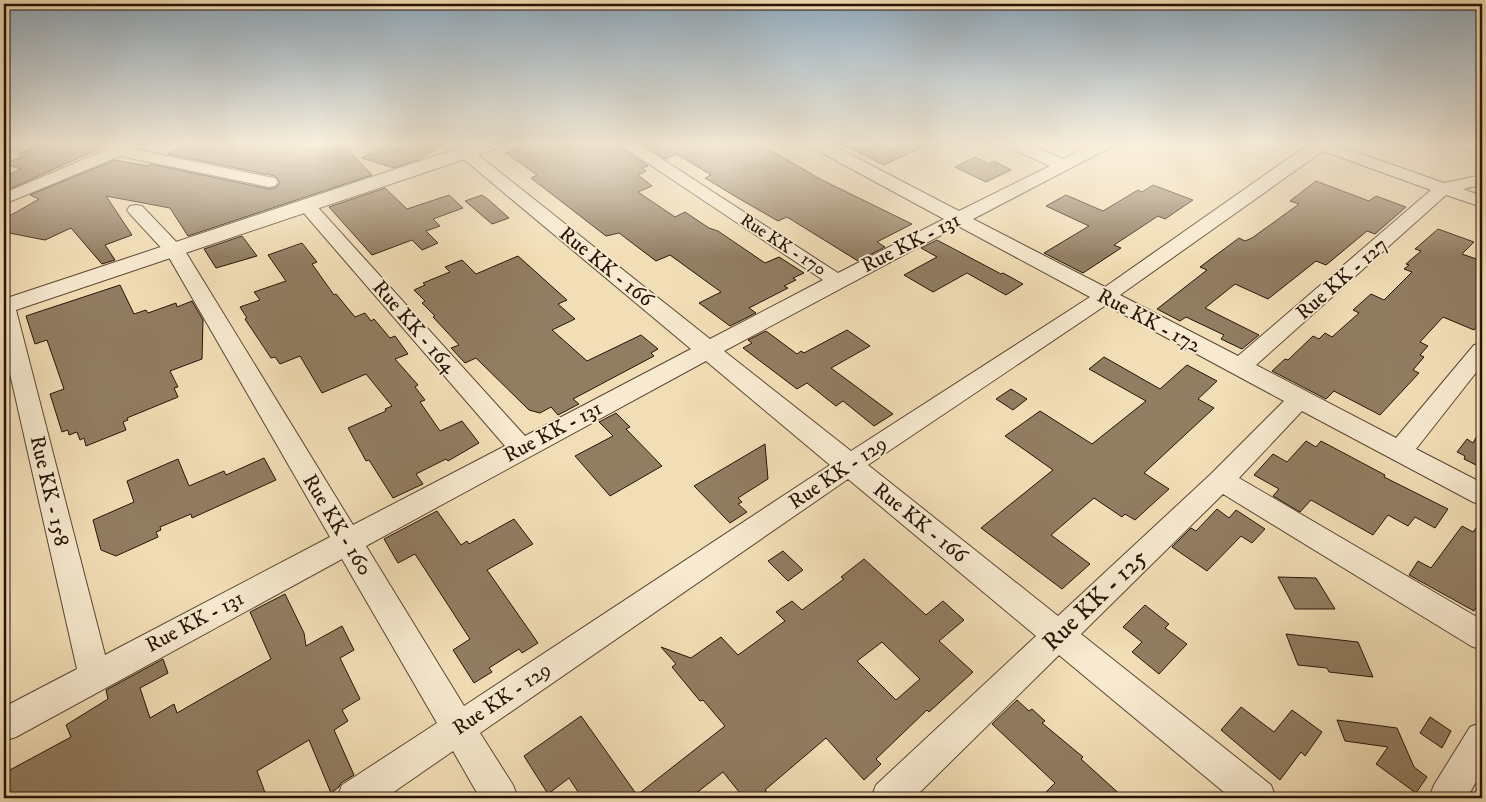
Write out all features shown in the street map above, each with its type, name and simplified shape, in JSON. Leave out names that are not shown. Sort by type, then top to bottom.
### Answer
[{"type":"street","points":[[4,199],[43,181]]},
{"type":"street","points":[[4,307],[381,181]]},
{"type":"street","name":"Rue KK - 166","points":[[522,181],[708,350],[1258,798]]},
{"type":"street","name":"Rue KK - 170","points":[[685,181],[837,281]]},
{"type":"street","name":"Rue KK - 172","points":[[888,181],[1482,495]]},
{"type":"street","name":"Rue KK - 131","points":[[4,725],[94,675],[348,542],[521,448],[837,281],[1031,181]]},
{"type":"street","name":"Rue KK - 129","points":[[355,798],[849,465],[1104,297],[1267,181]]},
{"type":"street","points":[[1425,181],[1482,202]]},
{"type":"street","points":[[1444,188],[1475,181]]},
{"type":"street","name":"Rue KK - 127","points":[[1240,368],[1444,188]]},
{"type":"street","name":"Rue KK - 164","points":[[308,206],[521,448]]},
{"type":"street","name":"Rue KK - 160","points":[[136,210],[175,251],[500,798]]},
{"type":"street","name":"Rue KK - 158","points":[[4,307],[94,675]]},
{"type":"street","points":[[1400,451],[1482,350]]},
{"type":"street","name":"Rue KK - 125","points":[[889,798],[1221,480],[1299,400]]},
{"type":"street","points":[[1221,480],[1482,636]]},
{"type":"street","points":[[1447,798],[1482,738]]},
{"type":"building","points":[[4,181],[27,181],[12,188],[4,184]]},
{"type":"building","points":[[63,181],[233,181],[269,189],[275,188],[280,183],[279,181],[353,181],[188,236],[170,208],[106,196],[132,235],[105,245],[115,260],[102,264],[71,228],[45,240],[4,232],[4,219],[39,199],[30,195]]},
{"type":"building","points":[[535,181],[646,181],[652,186],[638,192],[675,217],[685,212],[709,228],[718,231],[765,263],[779,257],[804,273],[793,278],[796,280],[784,286],[788,288],[749,308],[756,313],[730,326],[699,303],[721,292],[670,255],[656,261],[619,233],[606,236]]},
{"type":"building","points":[[711,181],[825,181],[912,224],[877,242],[885,247],[858,261],[787,217],[778,221]]},
{"type":"building","points":[[1317,181],[1369,201],[1376,196],[1406,207],[1375,234],[1367,231],[1326,265],[1316,261],[1268,299],[1235,284],[1205,308],[1259,335],[1242,349],[1221,339],[1224,335],[1186,317],[1180,321],[1157,309],[1207,270],[1200,267],[1239,238],[1245,241],[1252,238],[1299,204],[1290,201]]},
{"type":"building","points":[[1153,185],[1193,200],[1165,219],[1158,216],[1114,245],[1121,248],[1083,273],[1044,253],[1089,226],[1046,206],[1066,195],[1103,211],[1138,190],[1142,192]]},
{"type":"building","points":[[385,188],[407,209],[449,195],[463,208],[433,219],[440,226],[426,231],[438,243],[422,250],[412,240],[372,255],[329,207]]},
{"type":"building","points":[[482,195],[509,218],[492,224],[465,201]]},
{"type":"building","points":[[1438,229],[1474,242],[1462,254],[1482,261],[1482,319],[1474,330],[1443,317],[1420,342],[1428,346],[1420,355],[1424,357],[1413,370],[1419,373],[1380,415],[1334,391],[1326,399],[1272,371],[1285,359],[1288,360],[1313,336],[1319,339],[1325,333],[1332,337],[1359,313],[1353,310],[1371,294],[1384,300],[1412,272],[1404,269],[1409,265],[1406,264],[1421,251],[1415,249]]},
{"type":"building","points":[[242,236],[257,256],[216,268],[204,249]]},
{"type":"building","points":[[937,240],[1023,284],[1006,295],[967,273],[933,292],[904,275],[937,257],[921,248]]},
{"type":"building","points":[[302,243],[317,262],[312,264],[334,295],[336,294],[355,317],[365,313],[371,321],[374,319],[390,338],[395,336],[408,354],[395,359],[418,385],[415,387],[425,400],[420,402],[440,431],[462,421],[479,443],[448,461],[446,459],[416,474],[423,484],[393,498],[369,460],[366,461],[348,428],[386,411],[385,409],[392,406],[366,374],[322,393],[300,356],[280,364],[275,357],[271,358],[245,319],[247,318],[240,307],[260,300],[254,292],[286,281],[268,255]]},
{"type":"building","points":[[518,256],[567,300],[558,304],[575,319],[552,330],[587,361],[641,335],[658,349],[651,353],[654,356],[573,399],[579,404],[558,415],[551,407],[540,413],[529,410],[476,358],[465,363],[451,348],[459,345],[433,317],[435,316],[422,303],[425,301],[414,290],[425,285],[423,283],[450,272],[445,267],[462,260],[476,274]]},
{"type":"building","points":[[120,285],[134,314],[146,310],[148,313],[176,303],[177,307],[192,301],[203,320],[202,359],[170,371],[178,387],[174,388],[178,397],[127,418],[128,420],[123,422],[126,430],[86,446],[84,438],[80,440],[77,432],[69,435],[68,430],[62,432],[50,394],[64,389],[47,340],[35,344],[26,316]]},
{"type":"building","points":[[847,330],[870,346],[831,368],[893,414],[874,426],[843,401],[836,406],[807,383],[797,389],[743,348],[752,343],[748,340],[766,331],[797,354],[801,351],[804,353]]},
{"type":"building","points":[[1104,357],[1160,389],[1187,365],[1217,381],[1198,399],[1214,408],[1144,473],[1169,489],[1135,520],[1125,514],[1122,517],[1094,498],[1051,535],[1090,564],[1062,589],[981,528],[1053,470],[1005,436],[1040,411],[1092,444],[1146,401],[1089,369]]},
{"type":"building","points":[[1011,389],[1027,399],[1013,410],[996,399]]},
{"type":"building","points":[[616,413],[630,427],[626,429],[662,466],[610,496],[575,456],[613,436],[599,422]]},
{"type":"building","points":[[1482,427],[1482,468],[1464,459],[1465,456],[1457,452],[1467,439],[1473,443]]},
{"type":"building","points":[[1306,441],[1316,447],[1321,441],[1385,475],[1384,477],[1448,509],[1435,528],[1415,517],[1408,526],[1388,515],[1373,535],[1311,500],[1300,512],[1273,496],[1279,489],[1254,475],[1273,454],[1287,462]]},
{"type":"building","points":[[765,444],[768,479],[738,498],[742,502],[738,504],[747,512],[730,523],[694,486]]},
{"type":"building","points":[[264,458],[276,480],[192,518],[191,514],[160,527],[161,530],[156,532],[158,537],[116,556],[101,550],[93,520],[134,502],[127,481],[178,459],[189,486],[224,471],[226,475]]},
{"type":"building","points":[[1217,509],[1229,518],[1236,510],[1265,529],[1252,543],[1241,536],[1207,571],[1172,547],[1191,528],[1196,531]]},
{"type":"building","points":[[437,511],[461,545],[467,541],[469,544],[514,519],[533,544],[487,570],[538,643],[522,653],[519,649],[489,668],[492,672],[474,683],[453,650],[470,639],[415,554],[398,563],[384,539]]},
{"type":"building","points":[[1482,520],[1482,597],[1474,611],[1409,575],[1418,561],[1431,568],[1462,526],[1473,532]]},
{"type":"building","points":[[783,551],[803,570],[788,581],[768,561]]},
{"type":"building","points":[[864,559],[926,615],[943,601],[964,620],[939,641],[973,672],[929,712],[927,710],[876,759],[881,764],[864,780],[826,738],[765,790],[772,798],[744,798],[723,772],[690,798],[582,798],[569,778],[548,794],[524,756],[581,716],[637,795],[725,726],[703,700],[700,701],[672,667],[676,664],[661,647],[691,658],[721,637],[738,655],[785,621],[776,612],[792,601],[802,610],[844,579],[841,577]],"holes":[[[882,642],[920,679],[896,700],[857,661]]]},
{"type":"building","points":[[1278,577],[1316,578],[1335,609],[1295,609]]},
{"type":"building","points":[[285,594],[304,633],[306,646],[342,626],[354,650],[340,658],[360,699],[342,710],[348,721],[334,730],[354,775],[341,783],[331,793],[309,740],[257,771],[267,798],[4,798],[4,784],[10,780],[8,771],[71,737],[66,725],[108,699],[106,690],[163,659],[168,673],[140,688],[150,718],[174,704],[177,713],[271,659],[250,612]]},
{"type":"building","points":[[1145,605],[1169,624],[1165,628],[1187,644],[1159,674],[1132,652],[1142,642],[1123,627]]},
{"type":"building","points":[[1286,634],[1358,642],[1373,677],[1329,672],[1327,668],[1298,665]]},
{"type":"building","points":[[1017,700],[1029,711],[1032,709],[1045,721],[1042,723],[1083,757],[1081,759],[1124,798],[1040,798],[1055,783],[992,724]]},
{"type":"building","points":[[1241,707],[1274,732],[1292,710],[1322,732],[1305,756],[1301,752],[1280,780],[1221,730]]},
{"type":"building","points":[[1430,717],[1451,731],[1442,748],[1420,733]]},
{"type":"building","points":[[1337,720],[1397,728],[1414,767],[1427,777],[1416,793],[1376,764],[1388,747],[1345,741]]}]
